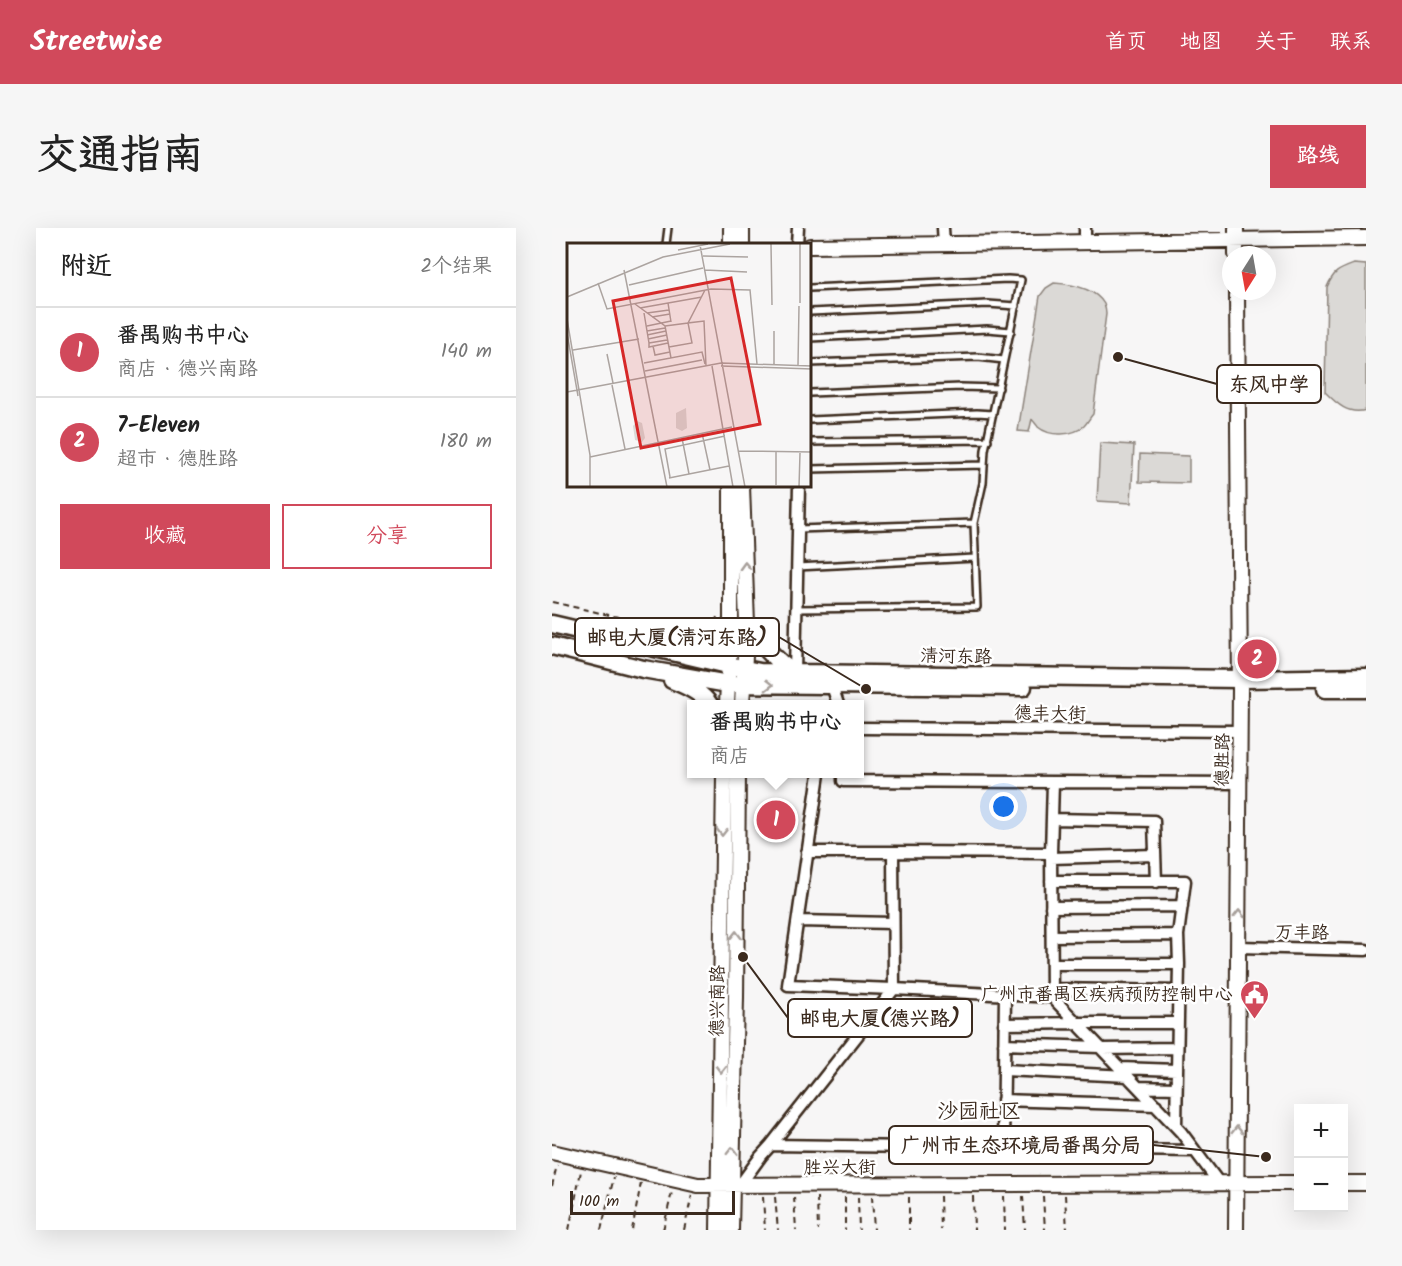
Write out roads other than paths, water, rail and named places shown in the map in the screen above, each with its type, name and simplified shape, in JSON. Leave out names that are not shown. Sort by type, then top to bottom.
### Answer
[{"type":"main road","points":[[694,657],[717,645],[732,620],[764,646],[781,664],[795,673]]},
{"type":"main road","name":"清河东路","points":[[552,624],[694,657],[737,676],[760,672],[1366,689]]},
{"type":"main road","name":"清河东路","points":[[552,646],[643,669],[832,686],[1240,684],[1366,677]]},
{"type":"main road","points":[[648,646],[643,669],[676,682],[706,700]]},
{"type":"street","points":[[731,243],[732,228]]},
{"type":"street","points":[[732,228],[741,243]]},
{"type":"street","points":[[797,243],[798,228]]},
{"type":"street","points":[[943,228],[944,244]]},
{"type":"street","points":[[812,246],[944,244],[1085,235],[1236,234],[1366,238]]},
{"type":"street","name":"德胜路","points":[[1236,1230],[1240,783],[1237,300]]},
{"type":"street","points":[[731,488],[732,620],[741,700]]},
{"type":"street","points":[[732,620],[742,488]]},
{"type":"street","points":[[795,673],[800,488]]},
{"type":"street","points":[[729,700],[737,676]]},
{"type":"street","points":[[830,700],[832,686]]},
{"type":"street","points":[[832,686],[836,700]]},
{"type":"street","name":"德丰大街","points":[[864,728],[1240,731]]},
{"type":"street","name":"德兴南路","points":[[724,778],[727,1187],[731,1230]]},
{"type":"street","name":"德兴南路","points":[[718,1230],[727,1187],[738,778]]},
{"type":"street","points":[[818,778],[788,985],[1005,994],[1179,991]]},
{"type":"street","points":[[843,778],[843,781],[1240,783]]},
{"type":"street","points":[[1053,782],[1052,993],[1077,1023],[1176,1126],[1219,1183]]},
{"type":"street","points":[[1052,819],[1154,821],[1156,882]]},
{"type":"street","points":[[807,852],[1051,856],[1155,855]]},
{"type":"street","points":[[554,1156],[693,1189],[727,1187],[771,1145],[894,989],[892,852]]},
{"type":"street","points":[[1051,881],[1185,881],[1178,935],[1176,1126]]},
{"type":"street","points":[[1051,907],[1182,906]]},
{"type":"street","points":[[798,921],[893,923]]},
{"type":"street","points":[[1052,936],[1178,935]]},
{"type":"street","name":"万丰路","points":[[1238,947],[1366,950]]},
{"type":"street","points":[[1052,964],[1179,964]]},
{"type":"street","points":[[1003,1148],[1005,994]]},
{"type":"street","points":[[1004,1024],[1178,1023]]},
{"type":"street","points":[[1004,1044],[1178,1048]]},
{"type":"street","points":[[1120,1068],[1177,1070]]},
{"type":"street","points":[[1004,1070],[1128,1076]]},
{"type":"street","points":[[1138,1087],[1176,1088]]},
{"type":"street","points":[[1004,1100],[1156,1106]]},
{"type":"street","points":[[771,1145],[1195,1150]]},
{"type":"street","name":"胜兴大街","points":[[554,1156],[698,1185],[727,1187],[1294,1183]]},
{"type":"street","points":[[1348,1183],[1366,1183]]},
{"type":"lane","points":[[666,243],[668,228]]},
{"type":"lane","points":[[796,609],[977,607],[974,524],[983,483],[993,414],[1021,280],[812,288]]},
{"type":"lane","points":[[812,312],[988,304],[1016,306]]},
{"type":"lane","points":[[812,338],[987,329],[1011,331]]},
{"type":"lane","points":[[812,363],[978,357],[1004,360]]},
{"type":"lane","points":[[812,393],[961,387],[999,388]]},
{"type":"lane","points":[[812,420],[977,412],[993,414]]},
{"type":"lane","points":[[812,442],[988,440]]},
{"type":"lane","points":[[812,469],[984,465]]},
{"type":"lane","points":[[798,528],[974,524]]},
{"type":"lane","points":[[797,567],[975,558]]},
{"type":"place","name":"东风中学","points":[[1118,357]]},
{"type":"place","name":"7-Eleven","points":[[1257,659]]},
{"type":"place","name":"邮电大厦(清河东路)","points":[[866,689]]},
{"type":"place","name":"番禺购书中心","points":[[776,820]]},
{"type":"place","name":"邮电大厦(德兴路)","points":[[743,957]]},
{"type":"place","name":"广州市番禺区疾病预防控制中心","points":[[1254,1020]]},
{"type":"place","name":"广州市生态环境局番禺分局","points":[[1266,1157]]},
{"type":"district","name":"沙园社区","points":[[979,1111]]}]
